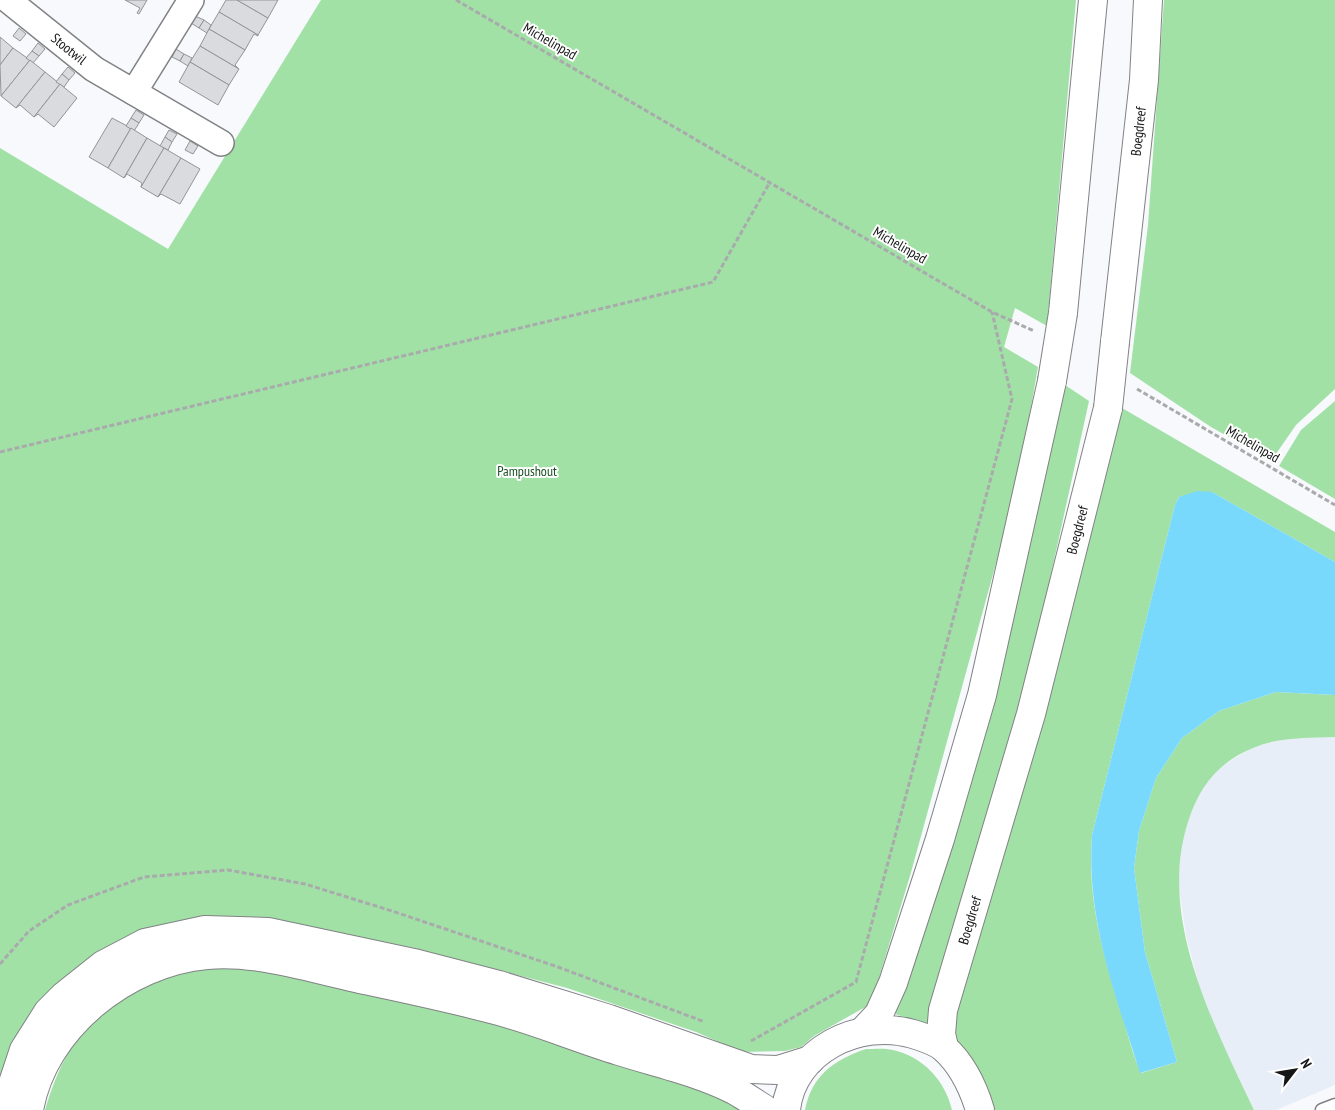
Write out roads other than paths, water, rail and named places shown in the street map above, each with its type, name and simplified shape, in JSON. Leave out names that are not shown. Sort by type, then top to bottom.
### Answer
[{"type":"main road","points":[[865,1029],[879,1014],[892,983],[940,839],[982,695],[1052,381],[1063,312],[1092,0]]},
{"type":"main road","name":"Boegdreef","points":[[944,1048],[941,1034],[943,1010],[1031,714],[1108,408],[1144,80],[1148,0]]},
{"type":"main road","points":[[4,1110],[24,1050],[48,1012],[64,996],[103,965],[145,943],[205,930],[268,932],[418,964],[499,985],[751,1068],[778,1070],[810,1060]]},
{"type":"main road","points":[[29,1110],[40,1075],[59,1041],[85,1012],[103,996],[128,980],[154,968],[191,958],[229,954],[311,968],[493,1009],[671,1066],[733,1090],[766,1110]]},
{"type":"main road","points":[[786,1110],[796,1080],[810,1060],[835,1040],[865,1029],[895,1029],[924,1037],[944,1048],[969,1079],[980,1110]]},
{"type":"street","name":"Stootwil","points":[[8,0],[94,69],[221,143]]},
{"type":"street","points":[[134,92],[191,0]]},
{"type":"lane","points":[[1322,1110],[1335,1105]]},
{"type":"water","points":[[1197,491],[1212,492],[1335,562],[1335,695],[1276,692],[1219,711],[1182,738],[1156,778],[1139,831],[1134,868],[1145,952],[1177,1062],[1140,1073],[1104,956],[1093,896],[1091,866],[1092,835],[1175,505],[1179,497]]},
{"type":"park label","name":"Pampushout","points":[[527,471]]}]
